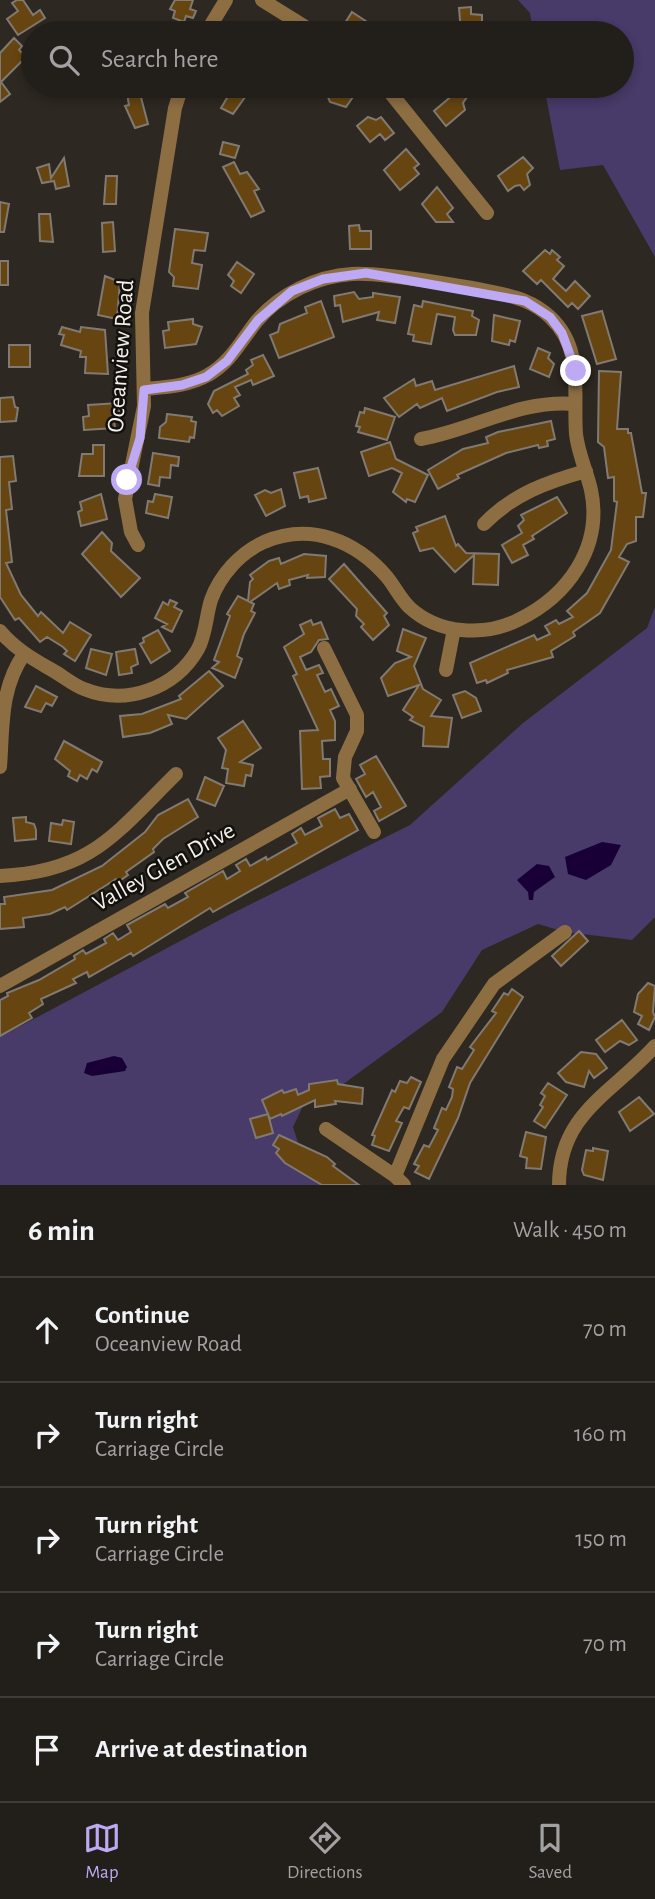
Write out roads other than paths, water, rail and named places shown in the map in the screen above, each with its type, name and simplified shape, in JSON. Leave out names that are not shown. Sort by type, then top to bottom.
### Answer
[{"type":"street","points":[[213,21],[226,0]]},
{"type":"street","points":[[262,0],[296,21]]},
{"type":"street","name":"Oceanview Road","points":[[138,545],[131,532],[125,499],[127,480],[140,438],[144,390],[142,313],[178,98]]},
{"type":"street","points":[[396,98],[487,213]]},
{"type":"street","points":[[0,631],[23,654],[84,689],[127,696],[155,688],[178,674],[197,651],[211,599],[225,573],[241,556],[263,542],[289,534],[315,533],[361,550],[418,615],[454,629],[470,631],[511,623],[547,602],[570,581],[582,561],[593,525],[592,495],[576,438],[576,371],[569,346],[550,317],[511,296],[366,273],[323,279],[292,291],[264,313],[227,361],[206,377],[182,385],[144,390]]},
{"type":"street","points":[[421,439],[447,434],[525,406],[556,402],[575,404]]},
{"type":"street","points":[[484,524],[501,506],[543,483],[586,471]]},
{"type":"street","points":[[446,670],[454,629]]},
{"type":"street","points":[[324,648],[357,715],[357,731],[345,757],[343,778],[374,832]]},
{"type":"street","points":[[0,767],[5,693],[11,673],[23,654]]},
{"type":"street","points":[[0,876],[36,875],[83,858],[111,837],[176,774]]},
{"type":"street","name":"Valley Glen Drive","points":[[0,986],[350,789]]},
{"type":"street","points":[[326,1129],[400,1180],[443,1059],[494,984],[565,932]]},
{"type":"street","points":[[559,1185],[559,1162],[574,1125],[591,1103],[631,1073],[655,1046]]}]
